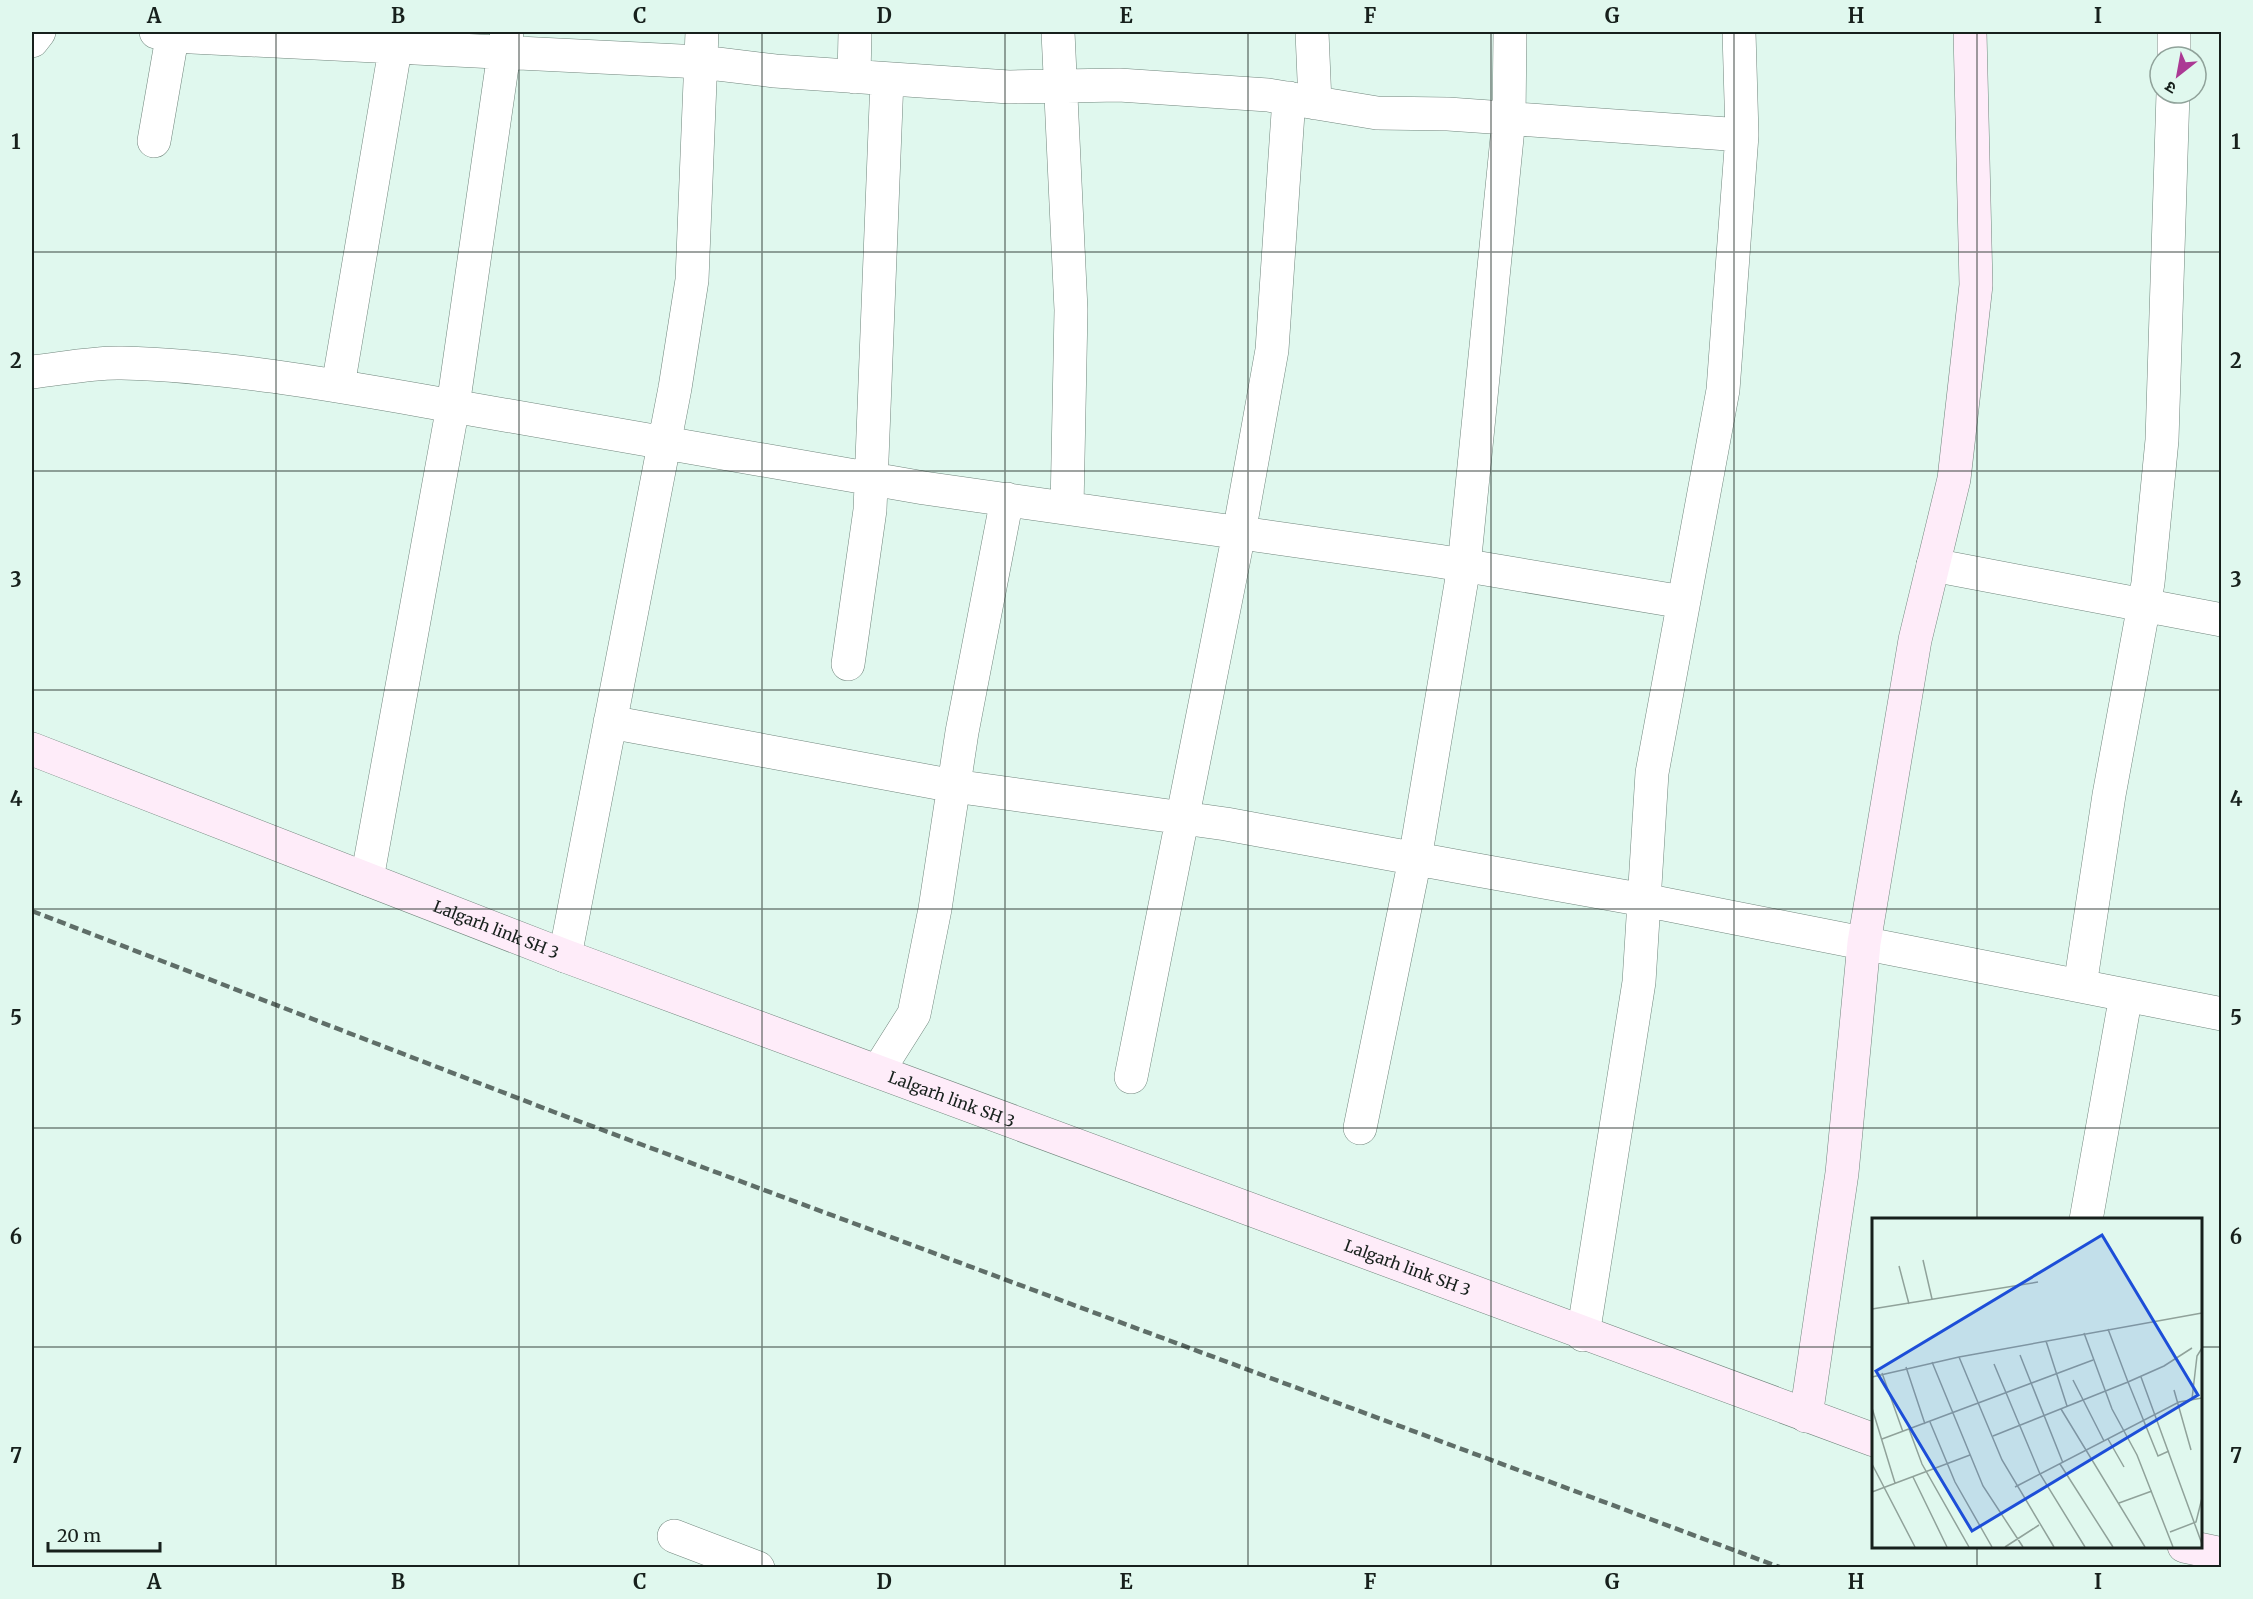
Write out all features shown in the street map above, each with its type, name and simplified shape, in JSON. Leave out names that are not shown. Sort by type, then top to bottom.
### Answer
[{"type":"street","points":[[32,41],[39,32]]},
{"type":"street","points":[[854,77],[855,32]]},
{"type":"street","points":[[1058,32],[1071,310],[1067,508]]},
{"type":"street","points":[[1131,1077],[1239,533],[1272,350],[1312,32]]},
{"type":"street","points":[[1360,1128],[1415,858],[1464,566],[1509,118],[1510,32]]},
{"type":"street","points":[[1583,1335],[1639,982],[1652,772],[1723,390],[1742,135],[1739,32]]},
{"type":"street","points":[[1806,1416],[1842,1173],[1864,943],[1915,640],[1954,479],[1976,285],[1970,32]]},
{"type":"street","points":[[154,141],[167,33],[701,47],[775,71],[1009,87],[1119,85],[1302,100],[1377,113],[1509,118],[1742,135]]},
{"type":"street","points":[[338,386],[396,40]]},
{"type":"street","points":[[367,879],[453,406],[506,42]]},
{"type":"street","points":[[565,956],[664,442],[692,280],[701,47]]},
{"type":"street","points":[[848,664],[870,510],[887,79]]},
{"type":"street","points":[[2080,986],[2109,795],[2143,607],[2162,440],[2173,105]]},
{"type":"street","points":[[32,372],[120,362],[224,371],[338,386],[1007,500],[1464,566],[1683,602]]},
{"type":"street","points":[[878,1071],[914,1014],[935,909],[954,786],[1007,500]]},
{"type":"street","points":[[1934,565],[2143,607],[2222,620]]},
{"type":"street","points":[[610,722],[954,786],[1181,818],[1415,858],[1644,900],[2222,1014]]},
{"type":"street","name":"Lalgarh link SH 3","points":[[32,749],[565,956],[1583,1335],[1872,1439]]},
{"type":"street","points":[[2086,1218],[2126,995]]},
{"type":"street","points":[[674,1536],[758,1568]]},
{"type":"street","points":[[2196,1548],[2221,1552]]},
{"type":"railway","points":[[32,911],[554,1112],[1782,1568]]}]
